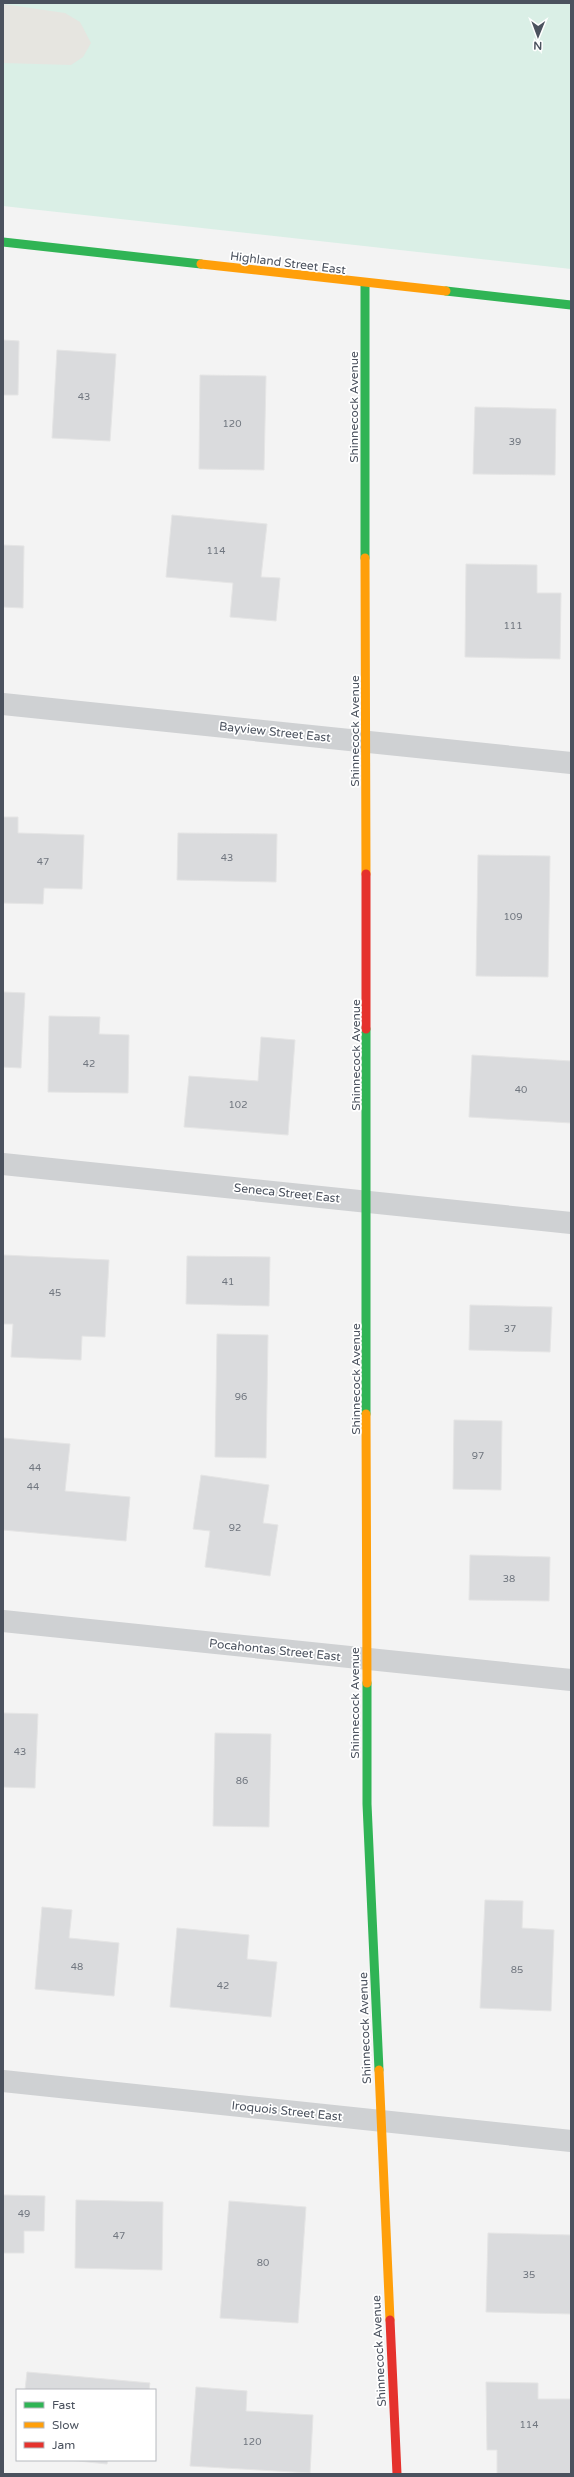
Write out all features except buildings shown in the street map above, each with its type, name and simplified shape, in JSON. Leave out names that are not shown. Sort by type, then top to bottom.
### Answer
[{"type":"street","name":"Highland Street East","points":[[3,242],[365,284],[571,306]]},
{"type":"street","name":"Shinnecock Avenue","points":[[365,284],[368,1201],[367,1804],[397,2474]]},
{"type":"street","name":"Bayview Street East","points":[[3,704],[571,763]]},
{"type":"street","name":"Seneca Street East","points":[[3,1164],[571,1223]]},
{"type":"street","name":"Pocahontas Street East","points":[[3,1621],[571,1680]]},
{"type":"street","name":"Iroquois Street East","points":[[3,2081],[571,2140]]},
{"type":"green space","points":[[3,3],[571,3],[571,269],[3,206]]},
{"type":"sand","points":[[3,4],[65,13],[80,22],[91,43],[83,57],[71,65],[3,63]]},
{"type":"traffic: fast","points":[[3,242],[201,264]]},
{"type":"traffic: fast","points":[[365,284],[365,558]]},
{"type":"traffic: fast","points":[[446,291],[571,305]]},
{"type":"traffic: fast","points":[[366,1029],[366,1414]]},
{"type":"traffic: fast","points":[[367,1683],[367,1804],[379,2070]]},
{"type":"traffic: slow","points":[[201,264],[446,291]]},
{"type":"traffic: slow","points":[[365,558],[366,874]]},
{"type":"traffic: slow","points":[[366,1414],[367,1683]]},
{"type":"traffic: slow","points":[[379,2070],[390,2320]]},
{"type":"traffic: jam","points":[[366,874],[366,1029]]},
{"type":"traffic: jam","points":[[390,2320],[397,2474]]}]
